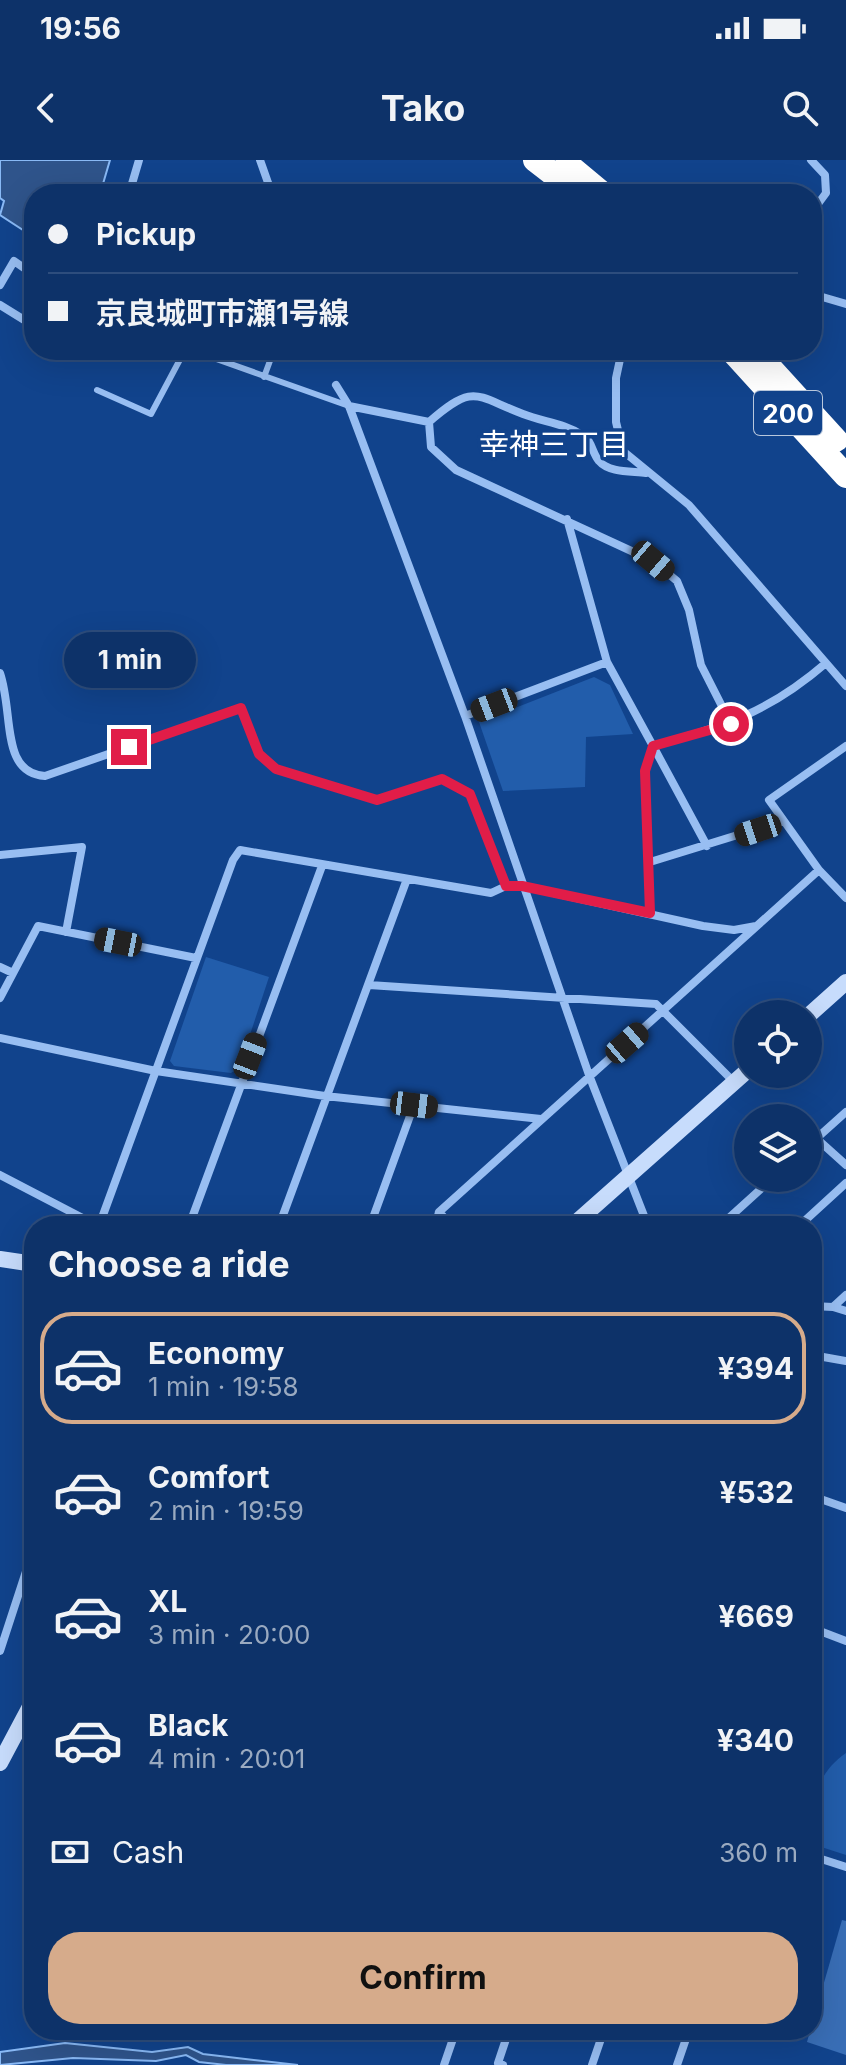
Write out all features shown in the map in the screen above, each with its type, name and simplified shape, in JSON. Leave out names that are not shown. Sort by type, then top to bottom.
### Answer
[{"type":"highway","points":[[535,160],[586,184]]},
{"type":"highway","points":[[562,160],[586,184]]},
{"type":"highway","name":"200","points":[[740,360],[846,476]]},
{"type":"highway","name":"200","points":[[763,360],[846,451]]},
{"type":"street","points":[[132,184],[139,160]]},
{"type":"street","points":[[260,160],[268,184]]},
{"type":"street","points":[[811,160],[825,175],[826,193],[822,198]]},
{"type":"street","points":[[0,285],[14,261],[24,268]]},
{"type":"street","points":[[822,297],[846,304]]},
{"type":"street","points":[[0,305],[24,320]]},
{"type":"street","points":[[620,360],[616,378],[616,422],[623,451],[689,505],[846,686]]},
{"type":"street","points":[[336,385],[349,406],[465,716],[561,997],[644,1216]]},
{"type":"street","points":[[349,406],[429,422],[463,398],[485,395],[523,414],[561,424],[586,437],[599,462],[614,469],[647,473]]},
{"type":"street","points":[[429,422],[431,447],[456,470],[653,561],[677,581],[689,610],[701,665],[731,724]]},
{"type":"street","points":[[567,519],[607,662],[707,846]]},
{"type":"street","points":[[465,716],[607,662]]},
{"type":"street","points":[[653,746],[731,724],[790,694],[826,663]]},
{"type":"street","points":[[0,673],[2,749],[9,765],[25,775],[45,776],[241,708],[259,754],[276,769],[377,800],[442,779],[470,794],[506,886]]},
{"type":"street","points":[[650,913],[645,771],[653,746]]},
{"type":"street","points":[[846,746],[769,800],[819,870],[846,898]]},
{"type":"street","points":[[650,862],[783,821]]},
{"type":"street","points":[[0,855],[82,847],[66,932]]},
{"type":"street","points":[[103,1216],[196,958],[233,860],[240,850],[491,893],[506,886],[522,886],[734,930],[756,926]]},
{"type":"street","points":[[193,1216],[322,866]]},
{"type":"street","points":[[438,1216],[589,1075],[819,870]]},
{"type":"street","points":[[283,1216],[407,879]]},
{"type":"street","points":[[0,998],[38,926],[196,958]]},
{"type":"street","points":[[0,967],[13,973]]},
{"type":"street","points":[[822,1003],[846,982]]},
{"type":"street","points":[[369,985],[656,1004],[734,1082],[583,1216]]},
{"type":"street","points":[[0,1038],[156,1071],[325,1096],[541,1119]]},
{"type":"street","points":[[374,1216],[414,1105]]},
{"type":"street","points":[[822,1133],[846,1112]]},
{"type":"street","points":[[822,1143],[846,1165]]},
{"type":"street","points":[[0,1175],[80,1216]]},
{"type":"street","points":[[810,1216],[846,1183]]},
{"type":"street","points":[[731,1216],[758,1192]]},
{"type":"street","points":[[439,1212],[443,1216]]},
{"type":"street","points":[[0,1259],[24,1263]]},
{"type":"street","points":[[833,1307],[846,1295]]},
{"type":"street","points":[[822,1306],[846,1311]]},
{"type":"street","points":[[822,1357],[846,1361]]},
{"type":"street","points":[[822,1499],[846,1508]]},
{"type":"street","points":[[0,1651],[24,1578]]},
{"type":"street","points":[[822,1632],[846,1641]]},
{"type":"street","points":[[0,1763],[24,1718]]},
{"type":"street","points":[[822,1859],[846,1867]]},
{"type":"street","points":[[444,2065],[453,2040]]},
{"type":"street","points":[[503,2065],[498,2063],[506,2040]]},
{"type":"street","points":[[592,2065],[601,2040]]},
{"type":"street","points":[[677,2065],[686,2040]]},
{"type":"lane","points":[[97,390],[151,414],[182,360]]},
{"type":"lane","points":[[216,360],[349,406]]},
{"type":"lane","points":[[264,377],[270,360]]},
{"type":"shaded area","points":[[0,160],[110,160],[103,184],[24,184],[24,231],[0,215],[4,201],[0,198]]},
{"type":"shaded area","points":[[594,677],[610,685],[633,734],[586,737],[585,787],[503,791],[479,722]]},
{"type":"shaded area","points":[[206,957],[269,977],[239,1068],[231,1073],[174,1066],[170,1061]]},
{"type":"shaded area","points":[[846,1753],[846,1855],[822,1847],[822,1780]]},
{"type":"shaded area","points":[[65,2043],[152,2052],[188,2047],[203,2054],[298,2065],[226,2065],[199,2062],[186,2055],[156,2061],[73,2058],[0,2065],[0,2052]]},
{"type":"building","points":[[842,1920],[846,1921],[846,2055],[807,2042],[822,2040],[822,1990]]},
{"type":"district","name":"幸神三丁目","points":[[554,444]]},
{"type":"route","points":[[129,747],[241,708],[259,754],[276,769],[377,800],[442,779],[470,794],[506,886],[522,886],[650,913],[645,771],[653,746],[731,724]]}]
